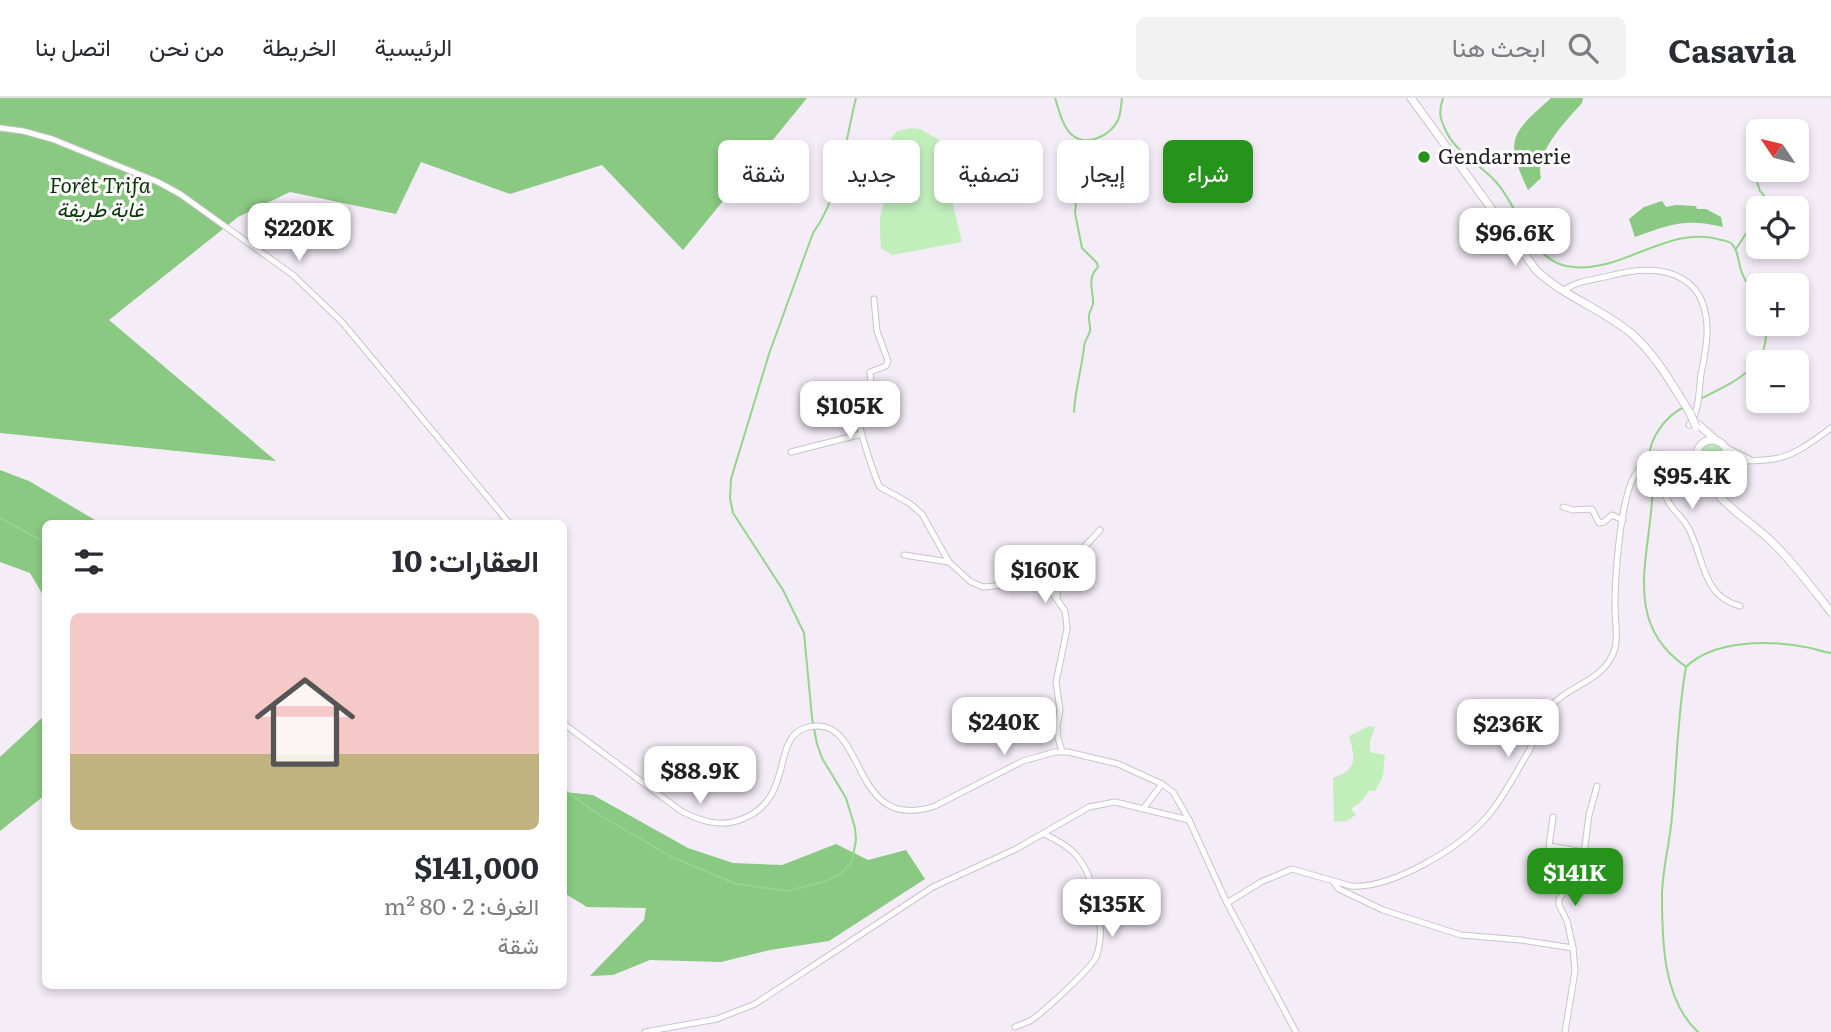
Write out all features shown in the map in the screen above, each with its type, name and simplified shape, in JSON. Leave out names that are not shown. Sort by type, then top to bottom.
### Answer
[{"type":"main road","points":[[1411,98],[1525,257],[1546,280],[1630,333],[1646,349],[1690,414],[1700,447],[1697,457],[1714,489],[1775,545],[1831,612]]},
{"type":"main road","points":[[1695,426],[1725,447],[1727,458],[1718,483],[1722,495],[1731,506]]},
{"type":"main road","points":[[1700,447],[1709,440],[1717,441]]},
{"type":"main road","points":[[1702,467],[1710,470],[1723,466]]},
{"type":"street","points":[[0,128],[52,139],[158,182],[180,194],[293,275],[342,322],[507,520]]},
{"type":"street","points":[[1563,291],[1575,283],[1633,271],[1658,270],[1684,280],[1696,291],[1706,313],[1707,333],[1693,420],[1695,426]]},
{"type":"street","points":[[874,299],[877,331],[888,361],[886,366],[870,372],[873,402],[859,410],[857,415],[880,487],[922,513],[949,562],[976,584],[994,587],[1038,582],[1049,588],[1057,599],[1066,618],[1067,629],[1056,682],[1060,710],[1058,738],[1062,751]]},
{"type":"street","points":[[1723,466],[1791,454],[1831,428]]},
{"type":"street","points":[[791,452],[862,434]]},
{"type":"street","points":[[1725,447],[1752,460]]},
{"type":"street","points":[[1227,903],[1261,882],[1292,869],[1335,883],[1360,887],[1404,873],[1436,858],[1471,833],[1485,819],[1527,755],[1548,709],[1558,699],[1598,673],[1613,654],[1616,641],[1615,579],[1623,520],[1632,480],[1653,457],[1662,453],[1665,455],[1665,492],[1675,513],[1687,527],[1712,588],[1721,599],[1740,606]]},
{"type":"street","points":[[1563,507],[1573,510],[1592,509],[1597,520],[1602,523],[1612,514],[1623,520]]},
{"type":"street","points":[[1057,599],[1057,585],[1063,572],[1100,530]]},
{"type":"street","points":[[904,555],[949,562]]},
{"type":"street","points":[[567,726],[681,811],[700,820],[717,823],[745,818],[769,802],[776,788],[790,740],[807,727],[816,726],[830,730],[847,743],[868,786],[880,801],[894,808],[913,811],[935,806],[1039,755],[1062,751],[1118,764],[1163,784],[1174,792],[1227,903],[1296,1032]]},
{"type":"street","points":[[1143,809],[1163,784]]},
{"type":"street","points":[[1565,1032],[1575,971],[1567,921],[1559,899],[1582,869],[1589,815],[1597,786]]},
{"type":"street","points":[[645,1032],[717,1019],[748,1008],[933,887],[1044,834],[1081,811],[1097,805],[1115,803],[1189,820]]},
{"type":"street","points":[[1553,817],[1549,846],[1584,852]]},
{"type":"street","points":[[1015,1027],[1030,1021],[1061,994],[1096,958],[1098,945],[1099,916],[1089,879],[1073,852],[1044,834]]},
{"type":"street","points":[[1335,883],[1339,889],[1383,910],[1461,935],[1573,948]]},
{"type":"green space","name":"Forêt Trifa غابة طريفة","points":[[0,98],[807,98],[773,140],[718,140],[718,203],[721,203],[683,250],[602,165],[510,194],[421,162],[396,214],[290,192],[238,217],[109,320],[276,461],[0,433]]},
{"type":"green space","points":[[1551,98],[1583,98],[1582,103],[1547,148],[1540,168],[1541,178],[1528,190],[1516,159],[1516,138],[1527,120]]},
{"type":"green space","points":[[920,129],[939,140],[934,140],[934,203],[953,203],[962,242],[892,255],[881,248],[880,219],[885,203],[920,203],[920,140],[890,140],[897,131]]},
{"type":"green space","points":[[1662,201],[1666,207],[1696,206],[1697,209],[1706,209],[1721,217],[1723,227],[1699,223],[1678,224],[1635,237],[1629,219],[1644,207]]},
{"type":"green space","points":[[1712,444],[1720,447],[1723,455],[1720,463],[1712,466],[1704,463],[1701,455],[1704,447]]},
{"type":"green space","points":[[0,470],[29,481],[95,520],[42,520],[42,593],[30,573],[0,562]]},
{"type":"green space","points":[[42,718],[42,797],[0,831],[0,757]]},
{"type":"green space","points":[[1369,726],[1375,727],[1370,741],[1370,752],[1385,755],[1383,776],[1375,791],[1370,790],[1361,802],[1351,809],[1356,815],[1346,821],[1334,822],[1333,778],[1347,771],[1353,762],[1349,736]]},
{"type":"green space","points":[[567,792],[593,795],[688,848],[733,863],[782,865],[836,844],[868,860],[906,850],[925,879],[829,941],[770,950],[721,962],[650,960],[613,975],[590,976],[644,920],[646,908],[587,907],[567,895]]},
{"type":"waterway","points":[[567,792],[601,816],[670,856],[736,884],[787,891],[827,881],[840,874],[852,861],[855,828],[846,798],[822,758],[817,744],[804,633],[783,590],[733,513],[730,498],[731,479],[769,354],[813,233],[836,186],[856,98]]},
{"type":"waterway","points":[[1055,98],[1068,130],[1084,140],[1104,135],[1114,126],[1120,115],[1122,98]]},
{"type":"waterway","points":[[1443,98],[1440,116],[1451,140],[1496,182],[1534,242],[1553,261],[1566,266],[1605,264],[1682,238],[1701,237],[1731,243],[1736,249],[1746,280]]},
{"type":"waterway","points":[[1757,182],[1764,196]]},
{"type":"waterway","points":[[1074,412],[1084,345],[1090,331],[1089,315],[1093,304],[1091,281],[1098,267],[1082,248],[1075,203]]},
{"type":"waterway","points":[[1736,249],[1746,234]]},
{"type":"waterway","points":[[1702,398],[1748,371],[1763,351],[1766,336]]},
{"type":"waterway","points":[[1649,457],[1652,442],[1660,428],[1684,407]]},
{"type":"waterway","points":[[1649,463],[1652,496],[1644,590],[1647,611],[1654,631],[1666,649],[1685,666]]},
{"type":"waterway","points":[[0,518],[42,541]]},
{"type":"waterway","points":[[1698,1032],[1686,1019],[1671,987],[1663,932],[1662,886],[1671,826],[1686,667],[1711,652],[1742,644],[1775,643],[1831,653]]},
{"type":"place","name":"Gendarmerie","points":[[1424,157]]}]
